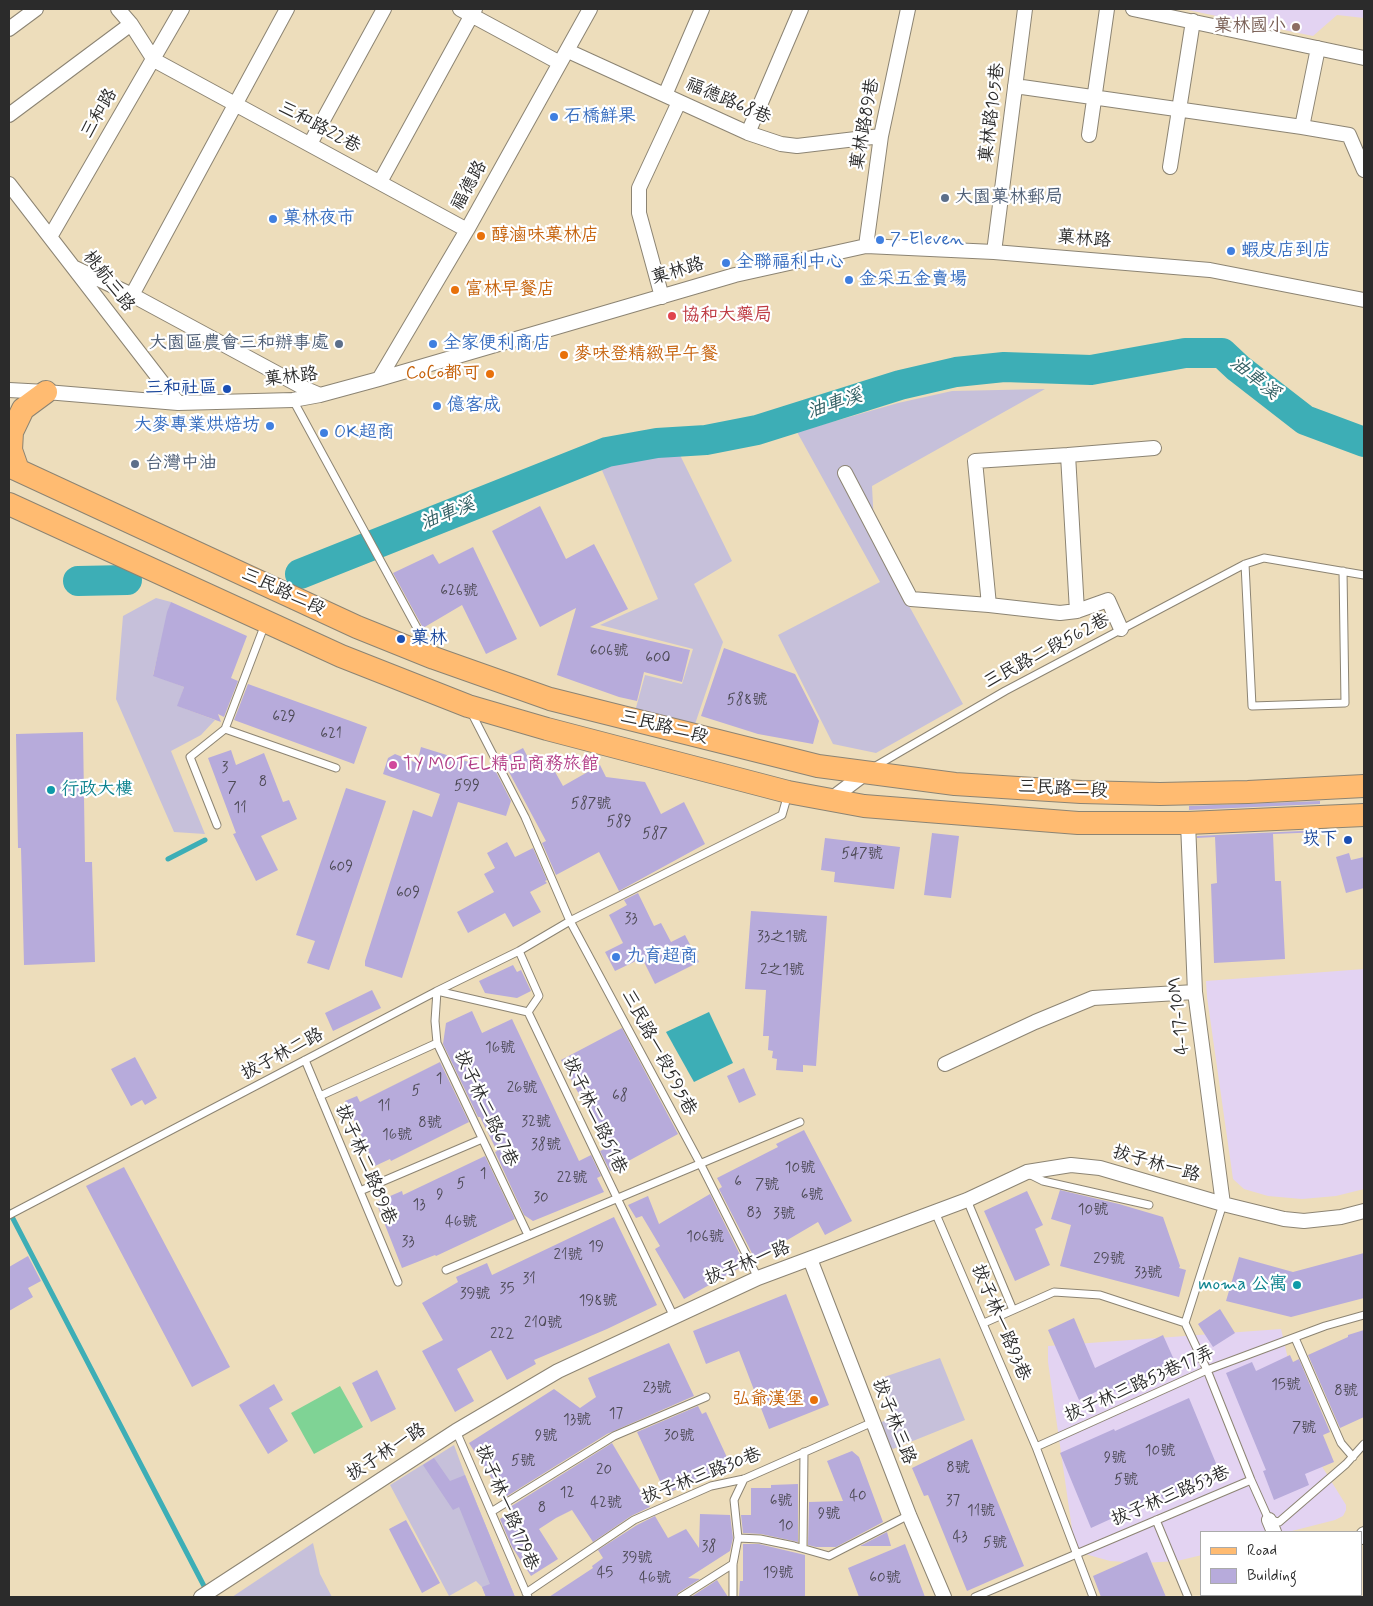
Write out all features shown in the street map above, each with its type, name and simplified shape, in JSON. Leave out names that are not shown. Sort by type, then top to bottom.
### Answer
[{"type":"main road","points":[[13,468],[12,432],[23,409],[46,392]]},
{"type":"main road","name":"三民路二段","points":[[13,468],[357,627],[434,658],[550,699],[818,766],[955,784],[1081,792],[1160,794],[1335,789],[1364,786]]},
{"type":"main road","name":"三民路二段","points":[[9,504],[341,656],[468,706],[788,792],[864,806],[1078,823],[1188,823],[1364,816]]},
{"type":"street","points":[[9,29],[36,9]]},
{"type":"street","points":[[118,9],[131,24],[154,60]]},
{"type":"street","name":"三和路","points":[[50,237],[182,9]]},
{"type":"street","points":[[132,294],[287,9]]},
{"type":"street","points":[[310,144],[384,9]]},
{"type":"street","name":"福德路","points":[[379,379],[467,230],[590,9]]},
{"type":"street","points":[[665,95],[702,9]]},
{"type":"street","points":[[748,133],[801,9]]},
{"type":"street","name":"菓林路89巷","points":[[866,246],[881,136],[908,9]]},
{"type":"street","name":"菓林路105巷","points":[[994,252],[1014,86],[1026,9]]},
{"type":"street","points":[[1088,135],[1107,9]]},
{"type":"street","points":[[1134,9],[1364,58]]},
{"type":"street","points":[[380,182],[469,11],[560,63]]},
{"type":"street","points":[[1170,168],[1193,21]]},
{"type":"street","points":[[9,115],[131,24]]},
{"type":"street","points":[[1302,127],[1318,48]]},
{"type":"street","name":"福德路68巷","points":[[568,50],[748,133],[781,144],[796,146],[881,136]]},
{"type":"street","name":"三和路22巷","points":[[154,60],[467,230]]},
{"type":"street","points":[[1014,86],[1094,96],[1350,135],[1364,170]]},
{"type":"street","points":[[662,297],[639,213],[639,188],[679,102]]},
{"type":"street","name":"桃航三路","points":[[9,184],[178,403]]},
{"type":"street","name":"菓林路","points":[[9,390],[178,403],[293,400],[320,395],[379,379],[735,274],[866,246],[994,252],[1210,270],[1364,300]]},
{"type":"street","points":[[73,267],[132,294],[306,390],[320,395]]},
{"type":"street","points":[[989,605],[975,461],[1154,448]]},
{"type":"street","points":[[1068,455],[1077,611]]},
{"type":"street","points":[[845,473],[911,599],[1060,613],[1077,611],[1108,600],[1121,629]]},
{"type":"street","points":[[830,800],[866,772]]},
{"type":"street","name":"4-17-10M","points":[[1188,823],[1195,992],[1223,1204]]},
{"type":"street","points":[[945,1064],[1035,1022],[1093,998],[1195,992]]},
{"type":"street","name":"拔子林一路","points":[[201,1597],[456,1430],[558,1371],[758,1278],[967,1200],[1027,1172],[1072,1165],[1100,1168],[1223,1204],[1284,1219],[1304,1221],[1341,1217],[1364,1211]]},
{"type":"street","name":"拔子林三路","points":[[810,1259],[909,1515],[944,1597]]},
{"type":"lane","points":[[293,400],[434,658]]},
{"type":"lane","name":"三民路二段562巷","points":[[866,772],[1005,691],[1245,564],[1264,558],[1364,575]]},
{"type":"lane","points":[[1245,564],[1252,706],[1345,703],[1342,571]]},
{"type":"lane","points":[[217,825],[190,757],[225,729],[266,622]]},
{"type":"lane","name":"三民路一段595巷","points":[[468,706],[524,817],[570,920],[700,1163],[758,1278]]},
{"type":"lane","points":[[225,729],[336,768]]},
{"type":"lane","name":"拔子林二路","points":[[9,1215],[437,991],[519,951],[570,920],[782,815],[788,792]]},
{"type":"lane","points":[[437,991],[528,1012],[539,996],[519,951]]},
{"type":"lane","name":"拔子林二路67巷","points":[[437,991],[435,1021],[437,1043],[528,1235]]},
{"type":"lane","name":"拔子林二路51巷","points":[[528,1012],[674,1317]]},
{"type":"lane","points":[[320,1096],[437,1043]]},
{"type":"lane","name":"拔子林二路89巷","points":[[304,1060],[398,1282]]},
{"type":"lane","points":[[446,1270],[800,1122]]},
{"type":"lane","points":[[360,1191],[482,1139]]},
{"type":"lane","points":[[1027,1172],[1043,1182],[1149,1205]]},
{"type":"lane","points":[[967,1200],[1013,1310]]},
{"type":"lane","points":[[1223,1204],[1184,1323],[1207,1370],[1251,1480]]},
{"type":"lane","name":"拔子林一路93巷","points":[[935,1212],[1036,1447]]},
{"type":"lane","points":[[984,1324],[1054,1292],[1100,1295],[1184,1323]]},
{"type":"lane","name":"拔子林三路53巷17弄","points":[[1036,1447],[1207,1370],[1324,1326],[1364,1315]]},
{"type":"lane","points":[[1295,1338],[1341,1443],[1353,1457]]},
{"type":"lane","points":[[491,1512],[614,1436],[706,1397]]},
{"type":"lane","name":"拔子林三路30巷","points":[[527,1595],[634,1520],[710,1486],[744,1479],[873,1422]]},
{"type":"lane","name":"拔子林一路179巷","points":[[456,1430],[527,1595]]},
{"type":"lane","name":"拔子林三路53巷","points":[[975,1597],[1251,1480],[1271,1526],[1280,1522],[1353,1457],[1364,1444]]},
{"type":"lane","points":[[1036,1447],[1075,1554],[1093,1597]]},
{"type":"lane","points":[[804,1452],[804,1548]]},
{"type":"lane","points":[[733,1597],[733,1564],[738,1538],[734,1500],[744,1479]]},
{"type":"lane","points":[[738,1538],[760,1539],[804,1548],[829,1556],[909,1515]]},
{"type":"lane","points":[[1156,1520],[1188,1597]]},
{"type":"lane","points":[[681,1597],[733,1564]]},
{"type":"shaded area","name":"菓林國小","points":[[1183,9],[1364,9],[1364,18],[1337,15],[1313,36]]},
{"type":"shaded area","points":[[1045,389],[872,486],[875,544],[963,704],[876,753],[833,744],[778,635],[880,582],[797,432],[898,403],[952,391]]},
{"type":"shaded area","points":[[679,453],[732,561],[694,584],[723,642],[695,724],[634,715],[645,675],[682,684],[693,649],[600,625],[658,599],[601,468],[631,458]]},
{"type":"shaded area","points":[[156,598],[171,602],[153,675],[184,687],[178,706],[215,720],[201,735],[171,751],[205,834],[174,832],[116,699],[123,616]]},
{"type":"shaded area","points":[[1364,969],[1364,1189],[1336,1196],[1302,1199],[1268,1196],[1244,1189],[1233,1179],[1206,981]]},
{"type":"shaded area","points":[[1281,1329],[1308,1444],[1346,1505],[1343,1516],[1335,1520],[1292,1531],[1200,1531],[1200,1555],[1177,1561],[1143,1563],[1110,1561],[1085,1554],[1074,1543],[1048,1362],[1048,1346]]},
{"type":"shaded area","points":[[940,1358],[965,1420],[893,1449],[882,1441],[875,1425],[893,1417],[881,1378]]},
{"type":"shaded area","points":[[454,1445],[515,1597],[486,1597],[482,1587],[476,1581],[449,1596],[390,1485]]},
{"type":"shaded area","points":[[313,1543],[320,1574],[332,1597],[232,1597]]},
{"type":"green space","points":[[340,1386],[363,1427],[314,1454],[291,1413]]},
{"type":"water","points":[[709,1012],[733,1063],[694,1082],[666,1032]]},
{"type":"building","points":[[540,506],[566,559],[594,544],[628,609],[590,627],[690,650],[682,682],[644,672],[637,701],[619,697],[557,675],[576,608],[540,627],[492,531]]},
{"type":"building","points":[[473,547],[517,639],[486,654],[462,605],[423,628],[393,573],[433,554],[439,564]]},
{"type":"building","points":[[171,602],[247,636],[231,678],[238,681],[224,717],[218,714],[221,722],[177,706],[184,687],[153,676],[167,612]]},
{"type":"building","points":[[724,648],[795,674],[819,721],[813,744],[758,734],[701,716]]},
{"type":"building","points":[[248,684],[367,727],[354,764],[234,720]]},
{"type":"building","points":[[83,732],[85,862],[92,862],[95,962],[24,965],[21,848],[18,848],[16,734]]},
{"type":"building","points":[[421,747],[495,770],[511,801],[506,816],[458,802],[402,978],[365,966],[365,961],[413,810],[432,817],[440,794],[383,774],[388,758],[395,754],[417,763]]},
{"type":"building","points":[[523,748],[534,769],[549,761],[563,786],[600,765],[606,777],[645,782],[661,814],[684,802],[705,844],[619,891],[599,852],[556,875],[542,843],[546,841],[502,759]]},
{"type":"building","points":[[231,750],[236,765],[264,753],[283,802],[289,800],[297,819],[261,836],[278,870],[256,881],[233,834],[236,833],[208,758]]},
{"type":"building","points":[[346,788],[386,801],[329,970],[307,963],[315,941],[296,935]]},
{"type":"building","points":[[1320,801],[1320,804],[1189,810],[1189,806]]},
{"type":"building","points":[[1322,830],[1322,832],[1273,834],[1275,881],[1281,881],[1285,959],[1214,963],[1211,884],[1217,883],[1215,837],[1197,838],[1197,836]]},
{"type":"building","points":[[932,833],[959,836],[951,898],[924,895]]},
{"type":"building","points":[[825,838],[900,847],[894,889],[834,882],[835,872],[821,870]]},
{"type":"building","points":[[507,842],[515,857],[533,848],[547,880],[545,881],[547,883],[530,892],[541,912],[513,927],[505,913],[468,933],[457,912],[494,892],[484,874],[495,868],[487,853]]},
{"type":"building","points":[[1349,853],[1351,860],[1364,857],[1364,888],[1346,893],[1336,857]]},
{"type":"building","points":[[638,893],[654,926],[661,923],[671,942],[685,935],[699,962],[655,984],[642,958],[615,971],[605,952],[623,943],[609,915],[627,905],[624,900]]},
{"type":"building","points":[[751,911],[827,916],[816,1066],[803,1065],[803,1072],[776,1070],[777,1059],[772,1058],[773,1051],[768,1050],[769,1036],[763,1036],[766,990],[745,989]]},
{"type":"building","points":[[513,965],[517,972],[521,970],[531,991],[517,998],[485,993],[479,981]]},
{"type":"building","points":[[372,990],[381,1008],[333,1031],[325,1013]]},
{"type":"building","points":[[472,1011],[482,1033],[512,1019],[579,1161],[591,1155],[601,1176],[597,1178],[604,1192],[533,1221],[524,1215],[495,1152],[497,1151],[480,1117],[478,1117],[443,1044],[446,1023]]},
{"type":"building","points":[[622,1028],[678,1134],[610,1171],[600,1151],[607,1148],[561,1060]]},
{"type":"building","points":[[135,1057],[157,1098],[145,1105],[142,1100],[131,1106],[111,1069]]},
{"type":"building","points":[[440,1062],[469,1122],[391,1161],[390,1159],[375,1166],[345,1101],[357,1096],[360,1102]]},
{"type":"building","points":[[744,1068],[756,1095],[739,1103],[727,1076]]},
{"type":"building","points":[[804,1130],[852,1221],[825,1235],[818,1222],[755,1259],[719,1189],[722,1187],[717,1178],[778,1147],[776,1144]]},
{"type":"building","points":[[485,1156],[515,1219],[436,1256],[402,1268],[376,1202],[402,1191],[403,1195]]},
{"type":"building","points":[[124,1167],[230,1367],[192,1387],[86,1186]]},
{"type":"building","points":[[1060,1190],[1163,1217],[1180,1266],[1179,1268],[1186,1270],[1179,1297],[1060,1266],[1071,1225],[1051,1219]]},
{"type":"building","points":[[1027,1191],[1043,1225],[1035,1229],[1050,1265],[1015,1281],[984,1211]]},
{"type":"building","points":[[710,1194],[745,1265],[684,1299],[655,1249],[660,1246],[642,1216],[636,1218],[628,1205],[648,1196],[659,1224]]},
{"type":"building","points":[[614,1217],[657,1305],[534,1360],[536,1364],[507,1380],[491,1350],[457,1369],[474,1401],[455,1412],[422,1351],[443,1340],[422,1303],[458,1282],[456,1277],[487,1263],[492,1275]]},
{"type":"building","name":"moma 公寓","points":[[1364,1253],[1364,1298],[1291,1317],[1226,1301],[1239,1257],[1293,1272]]},
{"type":"building","points":[[28,1256],[41,1281],[28,1288],[33,1297],[9,1311],[9,1267]]},
{"type":"building","points":[[786,1294],[829,1405],[769,1429],[739,1351],[706,1364],[693,1331]]},
{"type":"building","points":[[1220,1309],[1235,1333],[1213,1347],[1198,1324]]},
{"type":"building","points":[[1074,1318],[1095,1368],[1163,1335],[1175,1362],[1107,1395],[1104,1388],[1079,1400],[1048,1330]]},
{"type":"building","points":[[1364,1330],[1364,1417],[1340,1428],[1308,1355],[1348,1337],[1348,1335]]},
{"type":"building","points":[[669,1343],[694,1396],[607,1434],[504,1498],[469,1443],[554,1389],[580,1408],[596,1397],[588,1378]]},
{"type":"building","points":[[1290,1355],[1293,1362],[1299,1359],[1330,1432],[1323,1435],[1334,1462],[1305,1474],[1309,1485],[1274,1500],[1263,1471],[1266,1470],[1226,1373],[1252,1362],[1256,1371]]},
{"type":"building","points":[[377,1370],[396,1409],[371,1422],[352,1383]]},
{"type":"building","points":[[274,1384],[283,1400],[269,1408],[288,1441],[268,1454],[239,1405]]},
{"type":"building","points":[[1189,1398],[1220,1473],[1163,1499],[1161,1496],[1091,1528],[1060,1453]]},
{"type":"building","points":[[698,1406],[702,1414],[706,1412],[731,1466],[666,1494],[637,1432]]},
{"type":"building","points":[[972,1439],[1024,1566],[967,1591],[928,1495],[924,1496],[912,1468]]},
{"type":"building","points":[[612,1443],[650,1507],[631,1516],[593,1542],[572,1510],[556,1518],[539,1529],[558,1559],[531,1576],[512,1547],[500,1519],[513,1511],[510,1507]]},
{"type":"building","points":[[852,1451],[859,1457],[883,1522],[836,1547],[808,1545],[809,1502],[843,1501],[827,1461]]},
{"type":"building","points":[[434,1458],[450,1481],[465,1475],[515,1597],[486,1597],[482,1587],[490,1584],[459,1507],[453,1510],[423,1465]]},
{"type":"building","points":[[798,1484],[798,1542],[761,1534],[743,1533],[741,1515],[751,1515],[751,1488],[771,1488],[771,1485]]},
{"type":"building","points":[[700,1514],[730,1515],[733,1538],[730,1551],[688,1578],[700,1579],[678,1593],[676,1597],[549,1597],[593,1568],[592,1566],[603,1558],[598,1550],[655,1516],[668,1538],[686,1529],[699,1548]]},
{"type":"building","points":[[406,1520],[440,1583],[422,1593],[389,1529]]},
{"type":"building","points":[[887,1532],[891,1546],[860,1546]]},
{"type":"building","points":[[743,1544],[759,1544],[805,1555],[805,1597],[739,1597],[740,1581],[743,1581]]},
{"type":"building","points":[[905,1544],[925,1597],[859,1597],[848,1568]]},
{"type":"building","points":[[1147,1552],[1166,1597],[1101,1597],[1093,1576]]},
{"type":"building","points":[[717,1580],[728,1597],[691,1597]]},
{"type":"waterway","name":"油車溪","points":[[300,574],[607,452],[657,443],[706,440],[757,430],[900,385],[956,372],[1004,367],[1091,370],[1185,353],[1222,353],[1238,368],[1305,420],[1364,442]]},
{"type":"waterway","points":[[78,581],[127,580]]},
{"type":"waterway","points":[[168,859],[205,840]]},
{"type":"waterway","points":[[9,1211],[204,1586]]},
{"type":"place","name":"菓林國小","points":[[1296,27]]},
{"type":"place","name":"石橋鮮果","points":[[554,117]]},
{"type":"place","name":"大園菓林郵局","points":[[945,198]]},
{"type":"place","name":"菓林夜市","points":[[273,219]]},
{"type":"place","name":"醇滷味菓林店","points":[[481,236]]},
{"type":"place","name":"7-Eleven","points":[[880,240]]},
{"type":"place","name":"蝦皮店到店","points":[[1231,251]]},
{"type":"place","name":"全聯福利中心","points":[[726,263]]},
{"type":"place","name":"金采五金賣場","points":[[849,280]]},
{"type":"place","name":"富林早餐店","points":[[455,290]]},
{"type":"place","name":"協和大藥局","points":[[672,316]]},
{"type":"place","name":"大園區農會三和辦事處","points":[[339,344]]},
{"type":"place","name":"全家便利商店","points":[[433,344]]},
{"type":"place","name":"麥味登精緻早午餐","points":[[564,355]]},
{"type":"place","name":"CoCo都可","points":[[490,374]]},
{"type":"place","name":"三和社區","points":[[227,389]]},
{"type":"place","name":"億客成","points":[[437,406]]},
{"type":"place","name":"大麥專業烘焙坊","points":[[270,426]]},
{"type":"place","name":"OK超商","points":[[324,433]]},
{"type":"place","name":"台灣中油","points":[[135,464]]},
{"type":"place","name":"菓林","points":[[401,639]]},
{"type":"place","name":"TY MOTEL精品商務旅館","points":[[393,765]]},
{"type":"place","name":"行政大樓","points":[[51,790]]},
{"type":"place","name":"崁下","points":[[1348,840]]},
{"type":"place","name":"九育超商","points":[[616,957]]},
{"type":"place","name":"moma 公寓","points":[[1297,1285]]},
{"type":"place","name":"弘爺漢堡","points":[[814,1400]]}]
